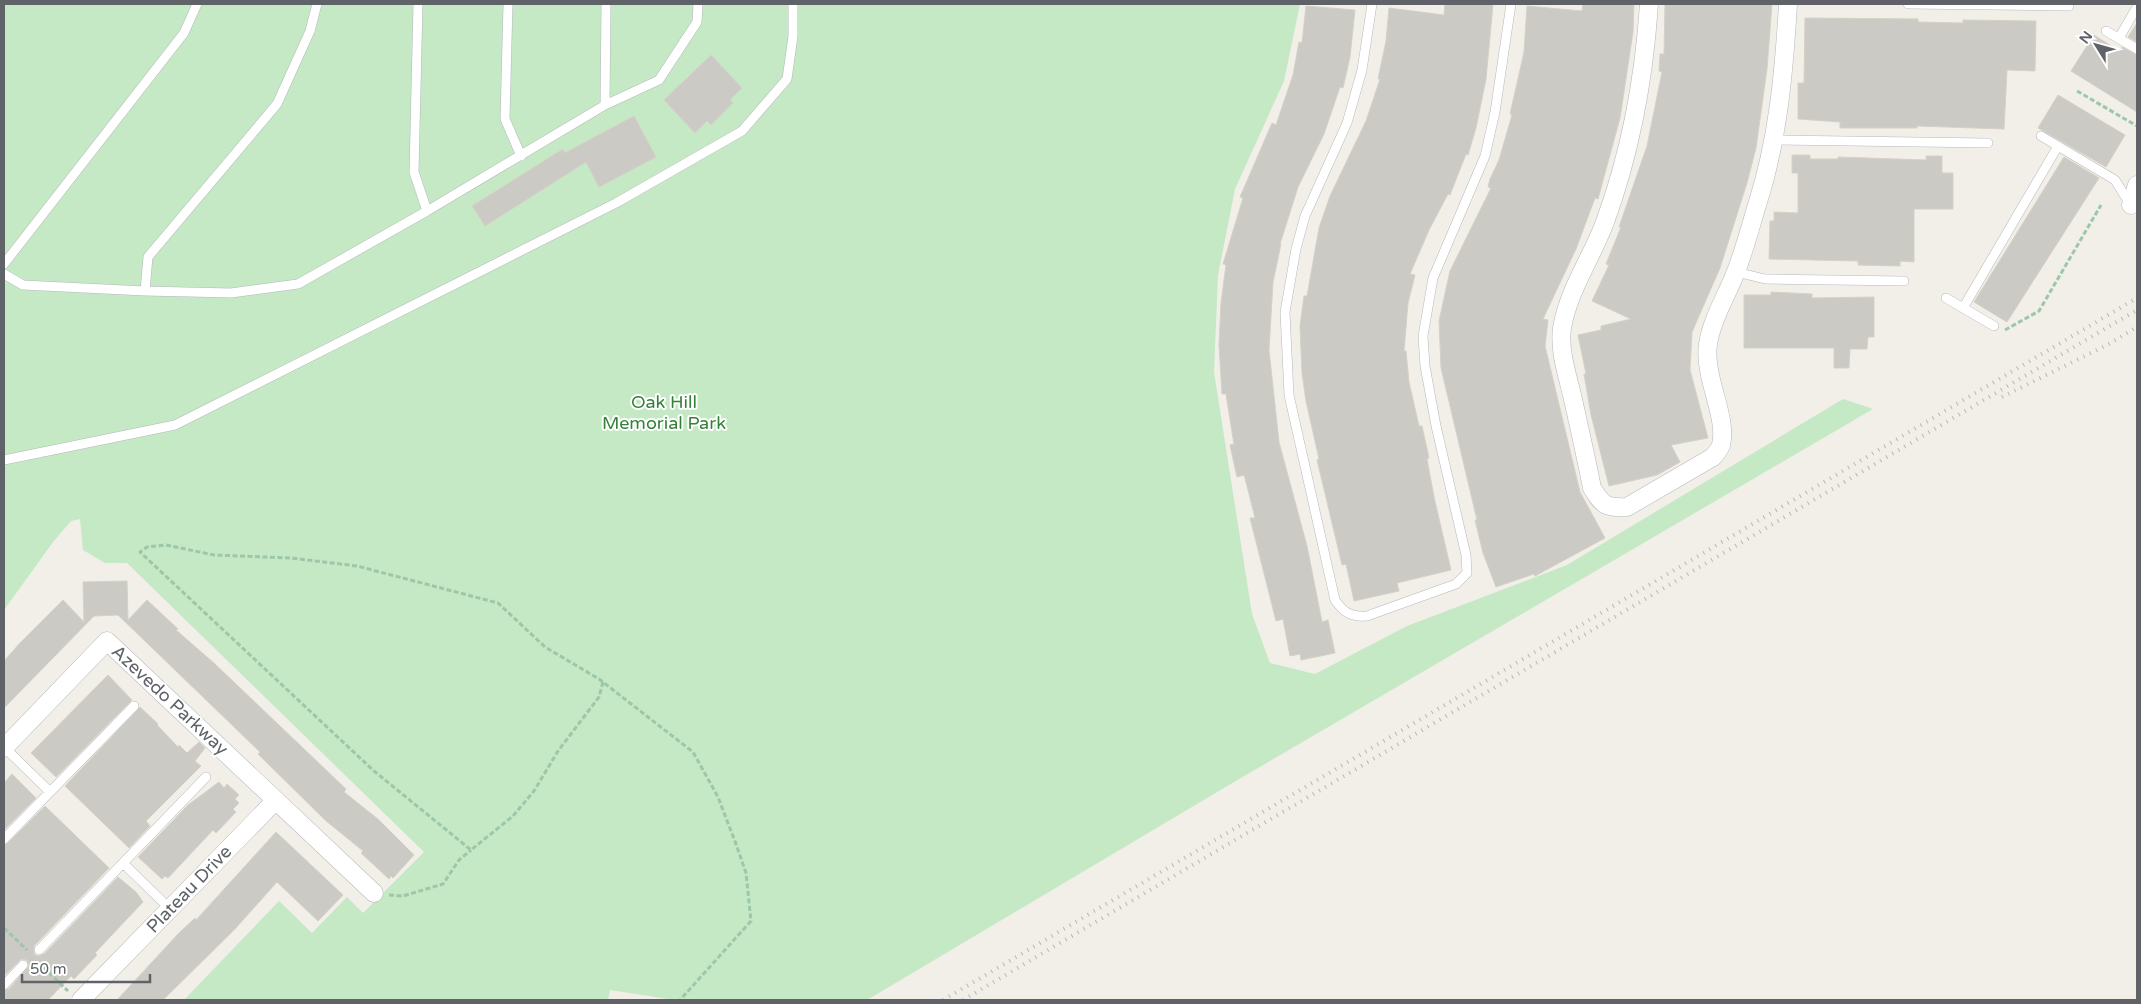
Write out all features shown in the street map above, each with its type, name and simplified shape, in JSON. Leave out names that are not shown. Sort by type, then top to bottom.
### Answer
[{"type":"street","points":[[1649,4],[1644,66],[1632,135],[1617,190],[1597,245],[1566,312],[1562,329],[1562,353],[1592,488],[1600,501],[1611,508],[1627,507],[1713,457],[1721,446],[1722,432],[1708,366],[1708,346],[1712,326],[1736,272],[1758,203],[1774,140],[1784,70],[1788,4]]},
{"type":"street","points":[[2131,205],[2137,185]]},
{"type":"street","name":"Azevedo Parkway","points":[[4,747],[107,641],[276,800]]},
{"type":"street","points":[[276,800],[374,893]]},
{"type":"street","name":"Plateau Drive","points":[[77,998],[170,908],[276,800]]},
{"type":"lane","points":[[4,264],[184,32],[197,4]]},
{"type":"lane","points":[[144,291],[148,257],[278,104],[310,30],[317,4]]},
{"type":"lane","points":[[418,4],[414,172],[428,210]]},
{"type":"lane","points":[[508,4],[505,119],[521,156]]},
{"type":"lane","points":[[605,105],[606,4]]},
{"type":"lane","points":[[4,274],[23,285],[144,291],[231,293],[298,284],[521,156],[605,105],[659,80],[697,22],[698,4]]},
{"type":"lane","points":[[4,460],[175,425],[616,203],[742,131],[786,79],[793,36],[792,4]]},
{"type":"lane","points":[[1372,4],[1362,70],[1347,123],[1305,216],[1296,249],[1285,312],[1289,395],[1335,600],[1343,611],[1354,617],[1367,616],[1456,584],[1467,572],[1466,555],[1434,417],[1425,366],[1423,336],[1432,278],[1485,156],[1496,112],[1511,4]]},
{"type":"lane","points":[[1908,4],[2069,6]]},
{"type":"lane","points":[[2119,38],[2137,7]]},
{"type":"lane","points":[[2106,31],[2137,49]]},
{"type":"lane","points":[[2041,136],[2115,180],[2131,205]]},
{"type":"lane","points":[[1774,140],[1988,143]]},
{"type":"lane","points":[[1963,308],[2058,146]]},
{"type":"lane","points":[[1736,272],[1765,279],[1904,281]]},
{"type":"lane","points":[[1946,298],[1994,326]]},
{"type":"lane","points":[[4,839],[134,706]]},
{"type":"lane","points":[[4,747],[50,792]]},
{"type":"lane","points":[[39,950],[206,777]]},
{"type":"lane","points":[[123,863],[170,908]]},
{"type":"lane","points":[[4,985],[23,965]]},
{"type":"path","points":[[2077,91],[2137,126]]},
{"type":"path","points":[[1994,326],[1997,325],[2006,330],[2039,310],[2102,205]]},
{"type":"path","points":[[471,850],[374,771],[140,552],[147,547],[166,545],[214,555],[291,558],[357,566],[498,603],[545,647],[603,682],[693,752],[718,797],[746,873],[750,921],[680,1000]]},
{"type":"path","points":[[374,893],[403,896],[443,884],[458,860],[513,816],[534,791],[558,751],[599,697],[603,682]]},
{"type":"path","points":[[4,928],[77,998]]},
{"type":"green space","name":"Oak Hill Memorial Park","points":[[4,4],[1300,4],[1284,81],[1235,189],[1218,275],[1214,372],[1252,614],[1270,663],[1315,674],[1407,626],[1567,565],[1843,399],[1873,409],[1234,782],[867,1000],[675,1000],[610,990],[608,1000],[184,1000],[279,901],[312,933],[347,897],[363,913],[424,852],[127,563],[105,563],[83,550],[80,519],[71,521],[53,542],[4,610]]},
{"type":"building","points":[[1445,4],[1493,4],[1486,79],[1476,128],[1468,155],[1466,154],[1450,195],[1448,194],[1429,230],[1410,274],[1415,275],[1408,303],[1404,351],[1406,351],[1409,382],[1419,426],[1422,426],[1429,458],[1427,459],[1434,497],[1451,570],[1397,583],[1399,591],[1354,601],[1346,564],[1342,565],[1317,460],[1319,459],[1306,401],[1302,373],[1300,326],[1304,296],[1307,296],[1319,228],[1330,196],[1366,121],[1380,79],[1378,79],[1386,41],[1389,8],[1444,15]]},
{"type":"building","points":[[1583,4],[1634,4],[1633,32],[1620,118],[1598,199],[1595,198],[1576,249],[1543,319],[1548,320],[1545,346],[1580,492],[1605,538],[1535,576],[1534,574],[1496,587],[1483,553],[1441,368],[1439,321],[1450,271],[1491,188],[1488,187],[1490,179],[1499,160],[1512,115],[1510,114],[1524,52],[1527,6],[1582,11]]},
{"type":"building","points":[[1665,4],[1772,4],[1767,69],[1756,148],[1747,183],[1720,268],[1692,332],[1690,370],[1708,438],[1671,445],[1680,462],[1657,475],[1609,486],[1591,415],[1584,374],[1586,374],[1578,335],[1601,330],[1601,326],[1631,319],[1592,301],[1609,265],[1606,264],[1621,227],[1619,227],[1647,146],[1662,72],[1659,71],[1660,54],[1664,54]]},
{"type":"building","points":[[1306,6],[1355,10],[1350,57],[1343,88],[1340,87],[1324,134],[1298,187],[1280,244],[1273,282],[1269,350],[1279,442],[1307,546],[1322,622],[1328,620],[1335,653],[1301,660],[1300,654],[1290,656],[1283,619],[1276,621],[1250,518],[1255,518],[1247,486],[1244,475],[1237,477],[1230,445],[1234,444],[1226,394],[1222,394],[1219,345],[1221,303],[1226,265],[1223,264],[1243,198],[1240,197],[1272,123],[1276,125],[1293,75],[1299,42],[1302,43]]},
{"type":"building","points":[[1805,18],[1918,19],[1918,22],[1963,23],[1963,20],[2036,21],[2035,71],[2007,70],[2004,129],[1917,126],[1917,128],[1840,128],[1840,122],[1798,119],[1798,83],[1804,83]]},
{"type":"building","points":[[2137,23],[2137,42],[2128,37]]},
{"type":"building","points":[[2094,35],[2119,51],[2122,47],[2137,55],[2137,112],[2071,71]]},
{"type":"building","points":[[711,55],[742,88],[730,100],[733,103],[711,125],[707,121],[695,133],[664,100]]},
{"type":"building","points":[[2058,95],[2125,135],[2106,167],[2038,128]]},
{"type":"building","points":[[634,116],[656,157],[599,187],[586,162],[485,226],[472,206],[563,149],[565,153]]},
{"type":"building","points":[[1792,155],[1810,155],[1810,159],[1838,159],[1838,157],[1926,160],[1926,156],[1942,156],[1942,173],[1953,173],[1953,209],[1914,209],[1914,262],[1900,261],[1900,266],[1858,265],[1858,261],[1769,259],[1770,221],[1774,221],[1774,212],[1798,213],[1798,173],[1792,173]]},
{"type":"building","points":[[2064,157],[2099,178],[2007,322],[1974,302]]},
{"type":"building","points":[[1771,292],[1812,294],[1812,298],[1874,297],[1874,337],[1868,337],[1867,349],[1850,349],[1849,368],[1834,368],[1834,348],[1744,348],[1744,295],[1771,295]]},
{"type":"building","points":[[127,581],[128,620],[147,600],[178,629],[176,630],[215,664],[346,789],[344,792],[379,820],[414,855],[393,878],[391,876],[389,879],[361,853],[363,851],[325,820],[258,754],[260,752],[118,615],[94,616],[4,708],[4,661],[20,643],[63,600],[84,622],[83,582]]},
{"type":"building","points":[[108,675],[132,700],[56,777],[31,753]]},
{"type":"building","points":[[140,707],[178,747],[179,745],[187,753],[199,742],[205,748],[195,761],[201,766],[146,821],[150,826],[129,848],[65,786]]},
{"type":"building","points":[[12,774],[36,798],[4,830],[4,783]]},
{"type":"building","points":[[219,782],[224,788],[227,784],[239,795],[235,799],[239,803],[233,809],[236,812],[216,833],[213,830],[168,878],[165,876],[162,879],[138,857],[188,805]]},
{"type":"building","points":[[45,806],[109,868],[34,946],[34,954],[38,956],[44,954],[118,877],[136,892],[143,902],[95,953],[97,955],[74,979],[71,976],[48,1000],[4,1000],[4,991],[9,989],[29,966],[27,960],[21,959],[4,976],[4,845]]},
{"type":"building","points":[[276,832],[343,895],[318,921],[277,882],[235,929],[163,1000],[117,1000],[178,934],[195,918],[196,920]]},
{"type":"railway","points":[[943,1000],[2137,298]]},
{"type":"railway","points":[[963,1000],[2137,310]]},
{"type":"railway","points":[[2002,397],[2107,345],[2137,327]]}]
